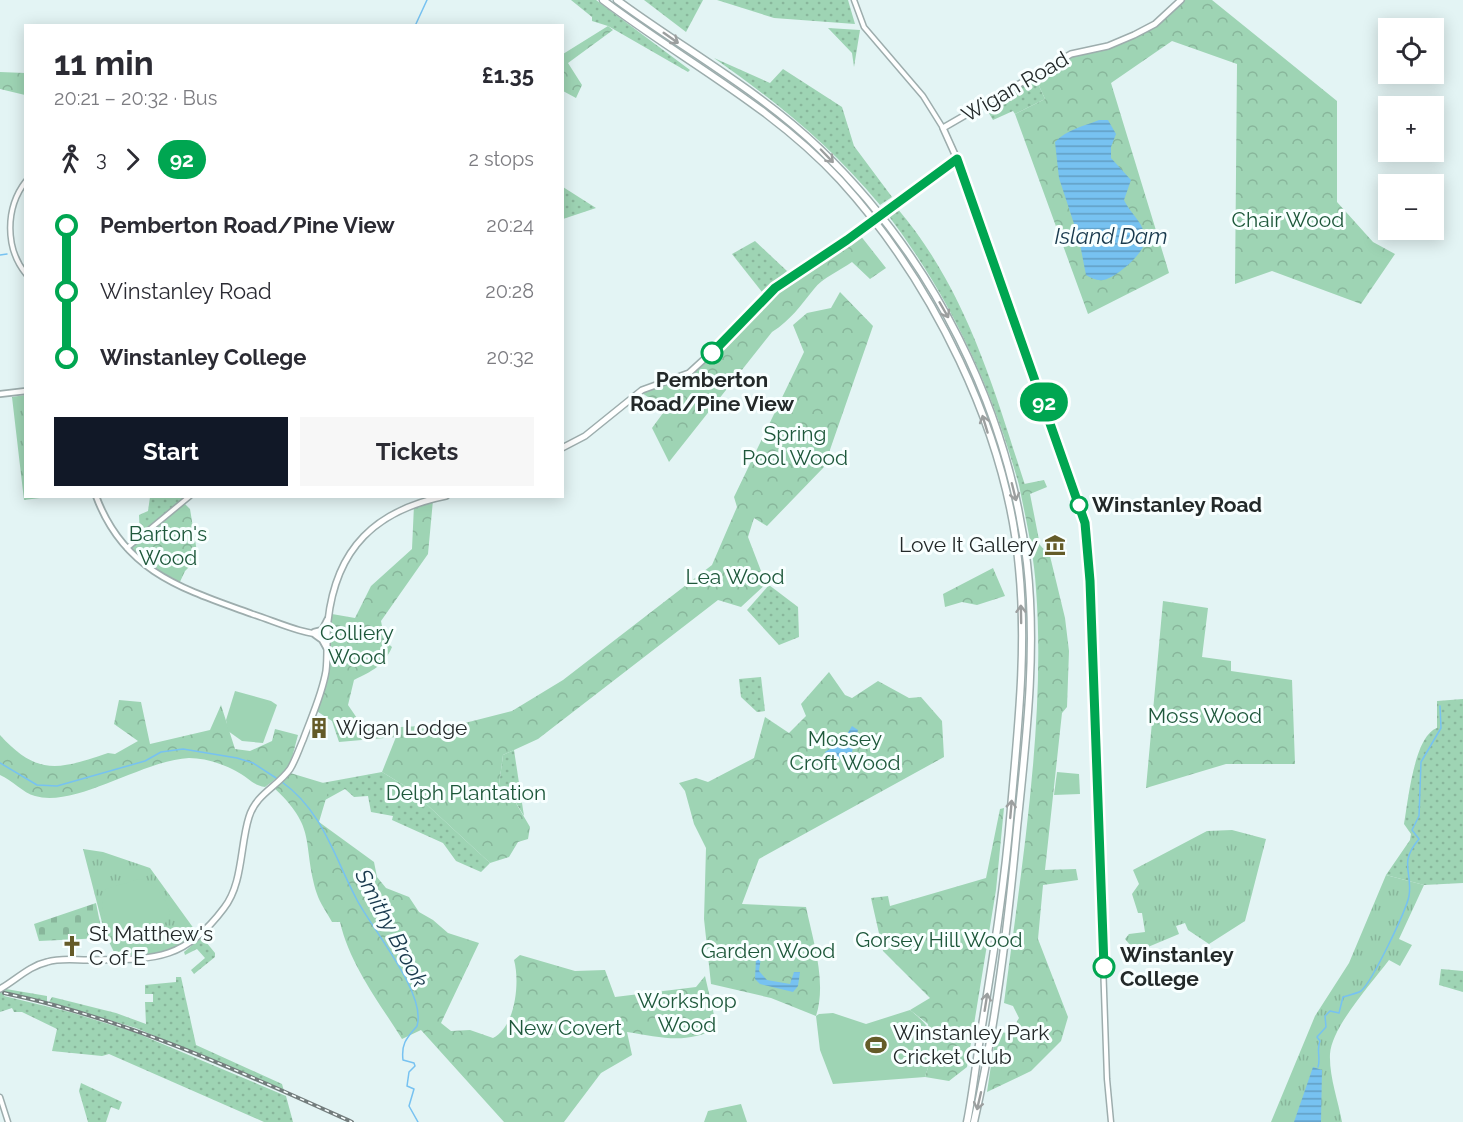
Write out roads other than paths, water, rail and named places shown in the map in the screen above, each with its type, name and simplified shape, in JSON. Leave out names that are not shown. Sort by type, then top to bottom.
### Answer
[{"type":"highway","points":[[617,0],[775,110],[819,148],[859,189],[916,264],[947,314],[972,365],[993,417],[1019,515],[1027,565],[1031,641],[1028,721],[1012,880],[987,1059],[974,1122]]},
{"type":"highway","points":[[603,1],[744,97],[796,139],[838,178],[876,223],[912,274],[951,342],[983,419],[1000,472],[1019,566],[1022,654],[1008,843],[997,933],[967,1122]]},
{"type":"main road","name":"Wigan Road","points":[[943,128],[1071,54],[1108,46],[1155,24],[1181,0]]},
{"type":"main road","points":[[564,447],[585,436],[642,390],[680,378],[693,370],[775,288],[896,205],[957,159],[943,128]]},
{"type":"main road","points":[[0,394],[24,391]]},
{"type":"main road","points":[[97,498],[109,525],[127,548],[140,562],[158,575],[181,588],[300,631],[327,635]]},
{"type":"main road","points":[[0,989],[46,962],[166,955],[187,947],[202,933],[231,898],[252,809],[264,792],[289,770],[320,696],[326,673],[329,615],[345,562],[366,533],[386,517],[409,505],[438,498]]},
{"type":"main road","points":[[300,631],[320,631],[329,615]]},
{"type":"main road","points":[[313,634],[322,640],[327,650]]},
{"type":"street","points":[[854,0],[864,27],[923,96],[943,128]]},
{"type":"street","points":[[957,159],[1085,523],[1090,581],[1107,1079],[1111,1122]]},
{"type":"street","points":[[24,186],[12,208],[11,231],[16,257],[24,271]]},
{"type":"street","points":[[127,548],[188,498]]},
{"type":"street","points":[[0,1097],[8,1122]]},
{"type":"water","name":"Island Dam","points":[[1099,120],[1108,120],[1116,134],[1111,147],[1111,158],[1131,180],[1124,200],[1143,229],[1145,240],[1141,251],[1129,264],[1115,275],[1101,280],[1086,275],[1079,239],[1059,178],[1055,142],[1070,131]]},
{"type":"water","points":[[852,726],[858,730],[852,752],[846,759],[829,758],[825,752],[843,741]]},
{"type":"water","points":[[761,957],[759,971],[767,980],[790,984],[794,972],[800,972],[798,986],[793,992],[760,984],[755,979],[756,958]]},
{"type":"water","points":[[1313,1067],[1322,1070],[1321,1122],[1294,1122]]},
{"type":"waterway","points":[[416,24],[427,0]]},
{"type":"waterway","points":[[0,255],[7,254]]},
{"type":"waterway","points":[[1318,1067],[1320,1041],[1317,1037],[1326,1027],[1325,1016],[1330,1011],[1339,1013],[1343,997],[1361,991],[1366,985],[1388,946],[1407,904],[1410,887],[1409,855],[1419,839],[1412,830],[1419,816],[1421,762],[1441,728],[1440,706]]},
{"type":"waterway","name":"Smithy Brook","points":[[0,763],[37,785],[57,786],[145,761],[161,752],[183,749],[237,758],[253,763],[276,778]]},
{"type":"waterway","name":"Smithy Brook","points":[[282,782],[296,794],[318,821],[357,900],[396,962],[414,997],[418,1013],[417,1026],[406,1041],[403,1060],[414,1063],[415,1066],[409,1072],[407,1086],[414,1089],[409,1106],[418,1122]]},
{"type":"railway","points":[[4,993],[94,1017],[182,1048],[352,1122]]},
{"type":"place","name":"Pemberton Road/Pine View","points":[[712,353]]},
{"type":"place","name":"Winstanley Road","points":[[1079,505]]},
{"type":"place","name":"Love It Gallery","points":[[1055,545]]},
{"type":"place","name":"Wigan Lodge","points":[[319,728]]},
{"type":"place","name":"St Matthew's C of E","points":[[72,946]]},
{"type":"place","name":"Winstanley College","points":[[1104,967]]},
{"type":"place","name":"Winstanley Park Cricket Club","points":[[876,1045]]},
{"type":"park label","name":"Chair Wood","points":[[1288,220]]},
{"type":"park label","name":"Spring Pool Wood","points":[[795,446]]},
{"type":"park label","name":"Barton's Wood","points":[[168,546]]},
{"type":"park label","name":"Lea Wood","points":[[735,577]]},
{"type":"park label","name":"Colliery Wood","points":[[357,645]]},
{"type":"park label","name":"Moss Wood","points":[[1205,716]]},
{"type":"park label","name":"Mossey Croft Wood","points":[[845,751]]},
{"type":"park label","name":"Delph Plantation","points":[[466,793]]},
{"type":"park label","name":"Gorsey Hill Wood","points":[[939,940]]},
{"type":"park label","name":"Garden Wood","points":[[768,951]]},
{"type":"park label","name":"Workshop Wood","points":[[687,1013]]},
{"type":"park label","name":"New Covert","points":[[565,1028]]}]
